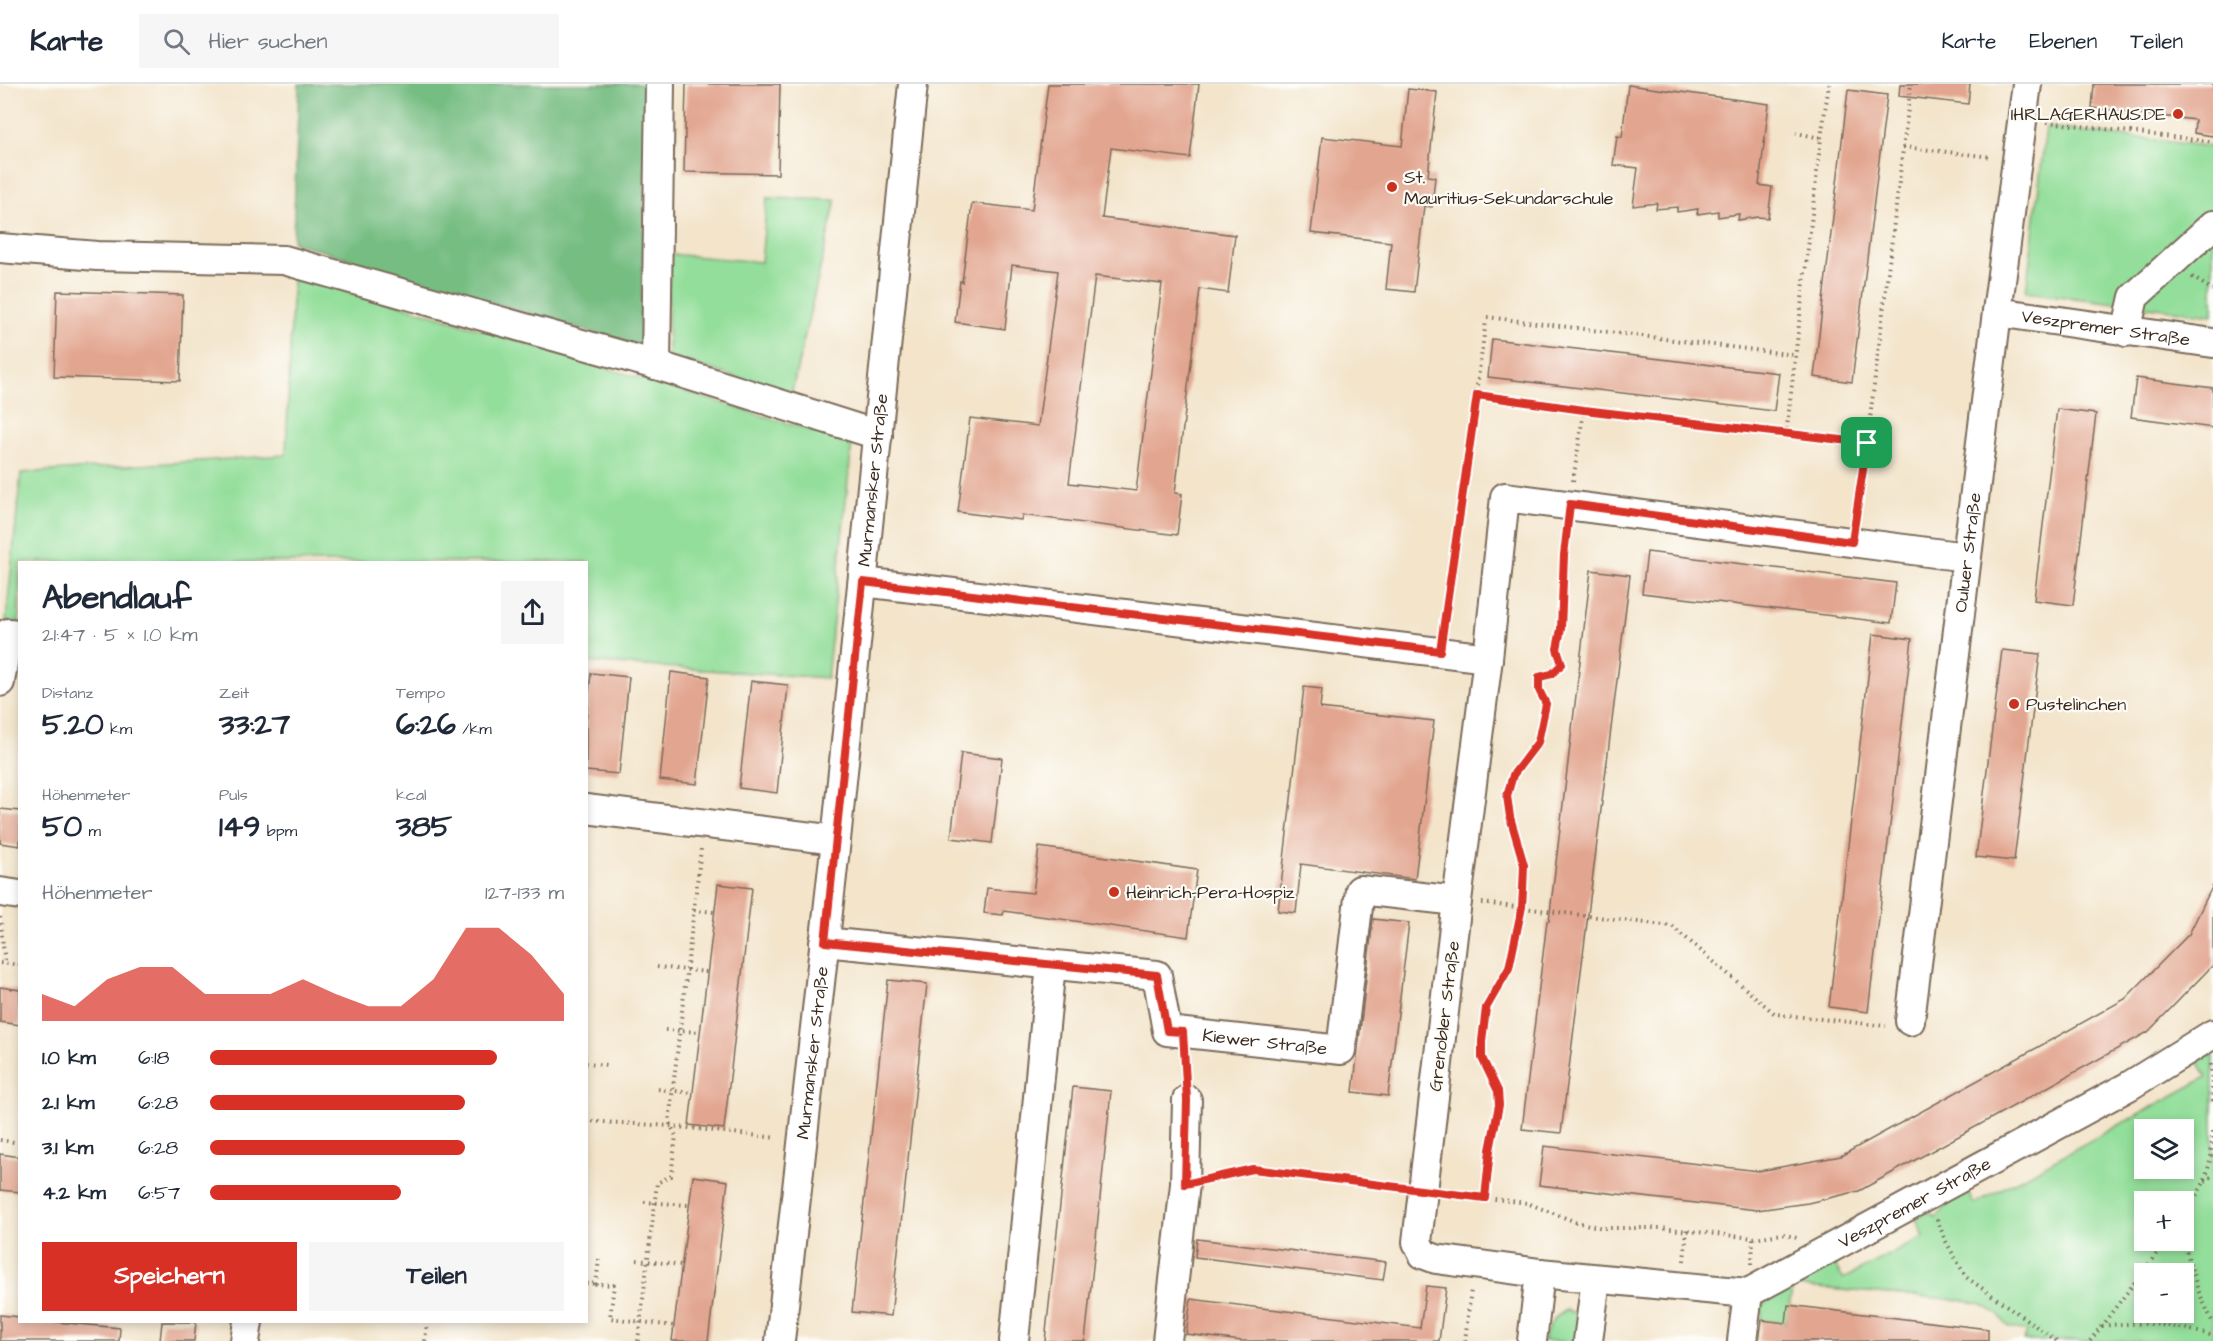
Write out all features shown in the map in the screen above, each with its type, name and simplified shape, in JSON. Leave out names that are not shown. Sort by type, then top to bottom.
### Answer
[{"type":"street","points":[[656,365],[660,84]]},
{"type":"street","name":"Murmansker Straße","points":[[780,1341],[836,840],[913,84]]},
{"type":"street","name":"Ouluer Straße","points":[[1903,1024],[1966,557],[2026,84]]},
{"type":"street","points":[[2126,332],[2134,297],[2213,225]]},
{"type":"street","points":[[0,248],[97,256],[284,261],[656,365],[878,435]]},
{"type":"street","name":"Veszpremer Straße","points":[[1996,312],[2213,343]]},
{"type":"street","name":"Grenobler Straße","points":[[1540,1273],[1436,1259],[1423,1254],[1417,1242],[1488,658],[1504,496],[1966,557]]},
{"type":"street","points":[[863,582],[1488,658]]},
{"type":"street","points":[[0,682],[8,633],[18,634]]},
{"type":"street","points":[[588,809],[836,840]]},
{"type":"street","name":"Kiewer Straße","points":[[825,942],[1157,975],[1167,1031],[1341,1050],[1360,890],[1457,901]]},
{"type":"street","points":[[0,892],[18,895]]},
{"type":"street","points":[[1014,1341],[1052,965]]},
{"type":"street","name":"Veszpremer Straße","points":[[1749,1283],[1928,1197],[2129,1086],[2210,1036]]},
{"type":"street","points":[[1167,1341],[1185,1184],[1187,1100]]},
{"type":"street","points":[[1532,1341],[1540,1273],[1681,1287],[1749,1283],[1742,1341]]},
{"type":"street","points":[[1588,1341],[1596,1279]]},
{"type":"street","points":[[245,1341],[248,1323]]},
{"type":"path","points":[[1786,435],[1829,84]]},
{"type":"path","points":[[1852,542],[1867,443],[1910,84]]},
{"type":"path","points":[[2022,119],[2213,142]]},
{"type":"path","points":[[1796,133],[1821,138]]},
{"type":"path","points":[[1903,147],[2016,159]]},
{"type":"path","points":[[1440,651],[1486,319],[1795,355]]},
{"type":"path","points":[[1477,395],[1786,435],[1867,443]]},
{"type":"path","points":[[1485,1198],[1490,1150],[1499,1105],[1498,1091],[1482,1058],[1486,1008],[1509,968],[1522,907],[1524,865],[1510,817],[1507,796],[1513,775],[1538,742],[1546,704],[1539,690],[1539,677],[1552,674],[1562,664],[1557,649],[1561,629],[1564,555],[1584,410]]},
{"type":"path","points":[[638,1341],[657,1183],[671,1176],[676,1136],[669,1122],[704,824]]},
{"type":"path","points":[[1457,901],[1672,926],[1775,1014],[1903,1024]]},
{"type":"path","points":[[694,910],[714,912]]},
{"type":"path","points":[[0,916],[3,963],[18,965]]},
{"type":"path","points":[[657,967],[707,972]]},
{"type":"path","points":[[665,1030],[700,1032]]},
{"type":"path","points":[[1187,1100],[1191,1033]]},
{"type":"path","points":[[2210,1036],[2213,1105]]},
{"type":"path","points":[[588,1063],[607,1065]]},
{"type":"path","points":[[658,1089],[693,1093]]},
{"type":"path","points":[[588,1121],[671,1126],[784,1139]]},
{"type":"path","points":[[2194,1199],[2205,1181],[2211,1157],[2213,1127]]},
{"type":"path","points":[[0,1140],[18,1143]]},
{"type":"path","points":[[1185,1184],[1253,1169],[1527,1203],[1576,1222],[1603,1228],[1687,1229],[1710,1234],[1753,1238],[1783,1234],[1805,1242]]},
{"type":"path","points":[[2205,1181],[2213,1176]]},
{"type":"path","points":[[1928,1197],[1945,1240],[1966,1277],[2057,1341]]},
{"type":"path","points":[[644,1202],[689,1205]]},
{"type":"path","points":[[1681,1287],[1687,1229]]},
{"type":"path","points":[[1749,1283],[1753,1238]]},
{"type":"path","points":[[2090,1341],[2159,1251]]},
{"type":"path","points":[[2186,1251],[2198,1290],[2213,1323]]},
{"type":"path","points":[[596,1284],[599,1259]]},
{"type":"path","points":[[637,1260],[682,1265]]},
{"type":"path","points":[[1465,1341],[1473,1264]]},
{"type":"path","points":[[588,1283],[614,1285],[610,1318],[674,1326]]},
{"type":"path","points":[[424,1341],[427,1323]]},
{"type":"path","points":[[2101,1326],[2159,1323],[2181,1326],[2213,1336]]},
{"type":"green space","points":[[299,84],[648,84],[640,347],[293,242]]},
{"type":"green space","points":[[2046,127],[2213,147],[2213,315],[2026,292]]},
{"type":"green space","points":[[767,198],[836,200],[791,395],[668,356],[669,254],[761,262]]},
{"type":"green space","points":[[293,272],[852,443],[827,678],[588,662],[588,561],[18,561],[18,622],[6,621],[21,473],[286,455]]},
{"type":"green space","points":[[2213,1053],[2213,1341],[2024,1341],[2027,1331],[2009,1327],[1996,1313],[1980,1304],[1961,1300],[1793,1286],[1786,1323],[1762,1320],[1762,1305],[1787,1287],[1835,1265],[1843,1279],[1924,1237],[1916,1219],[1928,1212],[1936,1217],[1953,1199],[1967,1191],[1974,1204],[2207,1077],[2198,1061]]},
{"type":"green space","points":[[1566,1310],[1576,1313],[1580,1325],[1578,1341],[1543,1341],[1552,1323]]},
{"type":"building","points":[[686,84],[780,84],[778,174],[684,172]]},
{"type":"building","points":[[1048,84],[1199,84],[1190,158],[1111,148],[1102,218],[1235,235],[1228,293],[1200,289],[1175,493],[1182,494],[1177,535],[1022,515],[1021,520],[958,512],[970,418],[1038,426],[1058,271],[1012,265],[1005,329],[955,322],[972,203],[1032,210]],"holes":[[[1095,276],[1162,284],[1136,491],[1069,483]]]},
{"type":"building","points":[[1900,84],[1970,84],[1968,104],[1899,96]]},
{"type":"building","name":"IHRLAGERHAUS.DE","points":[[2094,84],[2213,84],[2213,136],[2194,133],[2195,120],[2092,108]]},
{"type":"building","points":[[1628,85],[1769,104],[1759,185],[1772,187],[1768,218],[1738,220],[1739,214],[1718,217],[1718,211],[1697,214],[1698,209],[1677,212],[1677,207],[1656,209],[1657,203],[1633,206],[1638,168],[1613,165],[1617,136],[1622,137]]},
{"type":"building","points":[[1408,89],[1437,92],[1428,176],[1435,177],[1432,207],[1424,206],[1414,292],[1386,289],[1391,242],[1311,233],[1322,137],[1402,146]]},
{"type":"building","points":[[1848,90],[1887,95],[1852,382],[1814,377]]},
{"type":"building","points":[[57,291],[183,295],[180,381],[54,377]]},
{"type":"building","points":[[1492,339],[1779,373],[1774,411],[1488,377]]},
{"type":"building","points":[[2136,378],[2213,388],[2213,428],[2131,417]]},
{"type":"building","points":[[2057,409],[2096,414],[2073,605],[2034,600]]},
{"type":"building","points":[[1647,552],[1896,583],[1891,623],[1642,593]]},
{"type":"building","points":[[1591,570],[1630,575],[1561,1133],[1522,1129]]},
{"type":"building","points":[[1873,634],[1912,639],[1868,1012],[1829,1007]]},
{"type":"building","points":[[2002,650],[2040,654],[2014,861],[1976,857]]},
{"type":"building","points":[[671,672],[709,677],[697,784],[660,780]]},
{"type":"building","points":[[591,673],[629,677],[619,774],[588,771],[588,702]]},
{"type":"building","points":[[751,681],[788,685],[777,793],[739,788]]},
{"type":"building","points":[[1304,687],[1322,689],[1320,708],[1434,721],[1415,879],[1301,864],[1296,913],[1278,911]]},
{"type":"building","points":[[961,753],[1002,758],[992,843],[951,838]]},
{"type":"building","points":[[0,809],[18,811],[18,846],[0,843]]},
{"type":"building","name":"Heinrich-Pera-Hospiz","points":[[1039,847],[1197,870],[1188,937],[1004,911],[1003,915],[984,913],[987,888],[1033,893]]},
{"type":"building","points":[[718,884],[752,888],[724,1129],[689,1125]]},
{"type":"building","points":[[2213,885],[2213,965],[2148,1032],[1859,1191],[1808,1203],[1757,1210],[1539,1185],[1544,1146],[1759,1171],[1841,1156],[2125,999],[2189,934]]},
{"type":"building","points":[[1373,919],[1409,923],[1388,1096],[1353,1092]]},
{"type":"building","points":[[888,980],[927,984],[891,1316],[852,1312]]},
{"type":"building","points":[[0,987],[18,990],[18,1025],[0,1022]]},
{"type":"building","points":[[1073,1087],[1111,1091],[1085,1341],[1045,1341]]},
{"type":"building","points":[[0,1154],[18,1157],[18,1192],[0,1190]]},
{"type":"building","points":[[693,1176],[728,1181],[708,1341],[672,1341]]},
{"type":"building","points":[[1197,1239],[1386,1262],[1383,1280],[1195,1257]]},
{"type":"building","points":[[1426,1286],[1446,1288],[1439,1341],[1242,1341],[1186,1334],[1191,1299],[1420,1328]]},
{"type":"building","points":[[1788,1305],[1988,1329],[1988,1341],[1759,1341],[1762,1320],[1786,1323]]},
{"type":"building","points":[[0,1315],[18,1317],[18,1323],[67,1323],[120,1328],[119,1341],[0,1341]]},
{"type":"building","points":[[162,1323],[196,1323],[194,1341],[160,1341]]},
{"type":"place","name":"IHRLAGERHAUS.DE","points":[[2178,114]]},
{"type":"place","name":"St. Mauritius-Sekundarschule","points":[[1392,187]]},
{"type":"place","name":"Pustelinchen","points":[[2014,704]]},
{"type":"place","name":"Heinrich-Pera-Hospiz","points":[[1114,892]]},
{"type":"route","points":[[1477,395],[1802,437],[1867,443],[1852,542],[1570,504],[1564,555],[1561,629],[1557,649],[1562,664],[1552,674],[1539,677],[1539,690],[1546,704],[1543,726],[1538,742],[1513,775],[1507,796],[1510,817],[1524,865],[1523,890],[1522,907],[1509,968],[1486,1008],[1482,1058],[1498,1091],[1499,1105],[1490,1150],[1485,1198],[1253,1169],[1185,1184],[1187,1100],[1183,1032],[1167,1031],[1157,975],[825,942],[863,582],[1440,651],[1477,395]]}]
